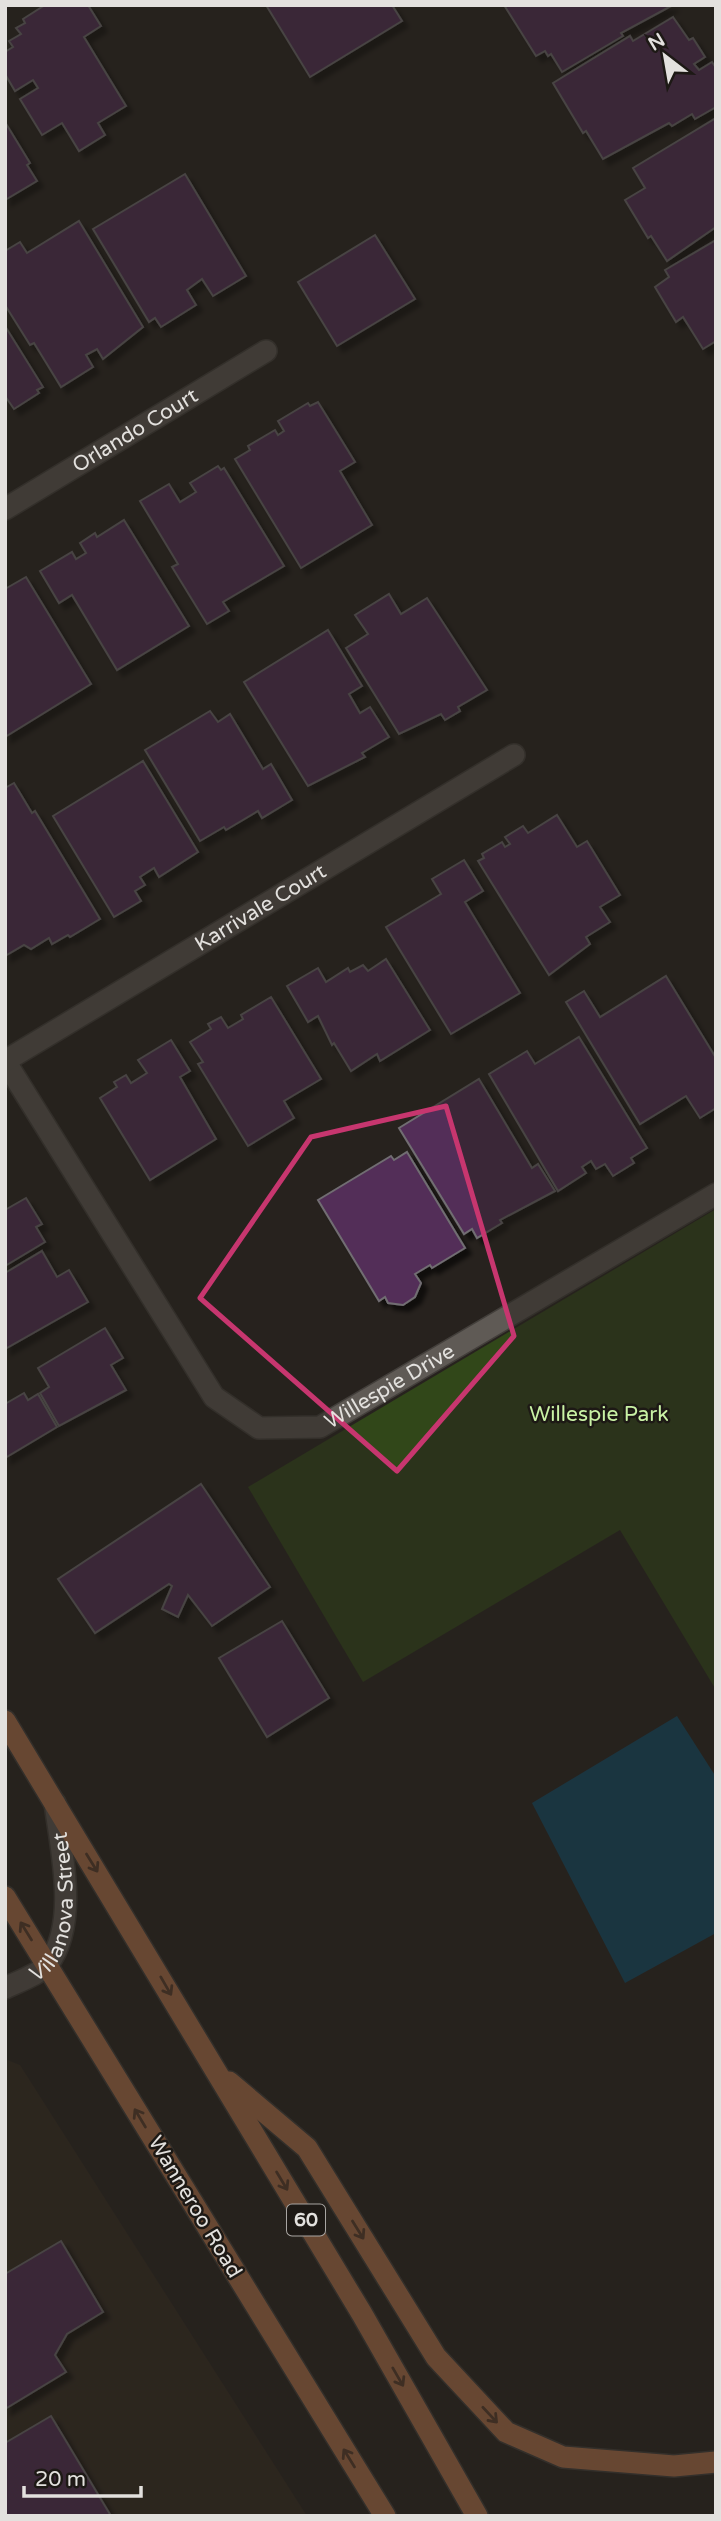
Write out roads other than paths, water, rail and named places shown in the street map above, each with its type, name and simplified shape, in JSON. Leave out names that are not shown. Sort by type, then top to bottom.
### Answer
[{"type":"highway","name":"60","points":[[5,1721],[362,2314],[477,2516]]},
{"type":"highway","name":"Wanneroo Road","points":[[5,1897],[385,2516]]},
{"type":"highway","points":[[217,2072],[307,2148],[436,2357],[506,2432],[563,2457],[674,2466],[716,2462]]},
{"type":"street","name":"Orlando Court","points":[[5,509],[265,351]]},
{"type":"street","name":"Karrivale Court","points":[[5,1061],[514,755]]},
{"type":"street","name":"Willespie Drive","points":[[5,1061],[214,1397],[259,1428],[320,1427],[716,1194]]},
{"type":"street","name":"Villanova Street","points":[[5,1989],[47,1965],[59,1937],[66,1890],[55,1803]]},
{"type":"water","points":[[677,1716],[716,1777],[716,1933],[625,1983],[532,1803]]},
{"type":"park label","name":"Willespie Park","points":[[599,1414]]}]
